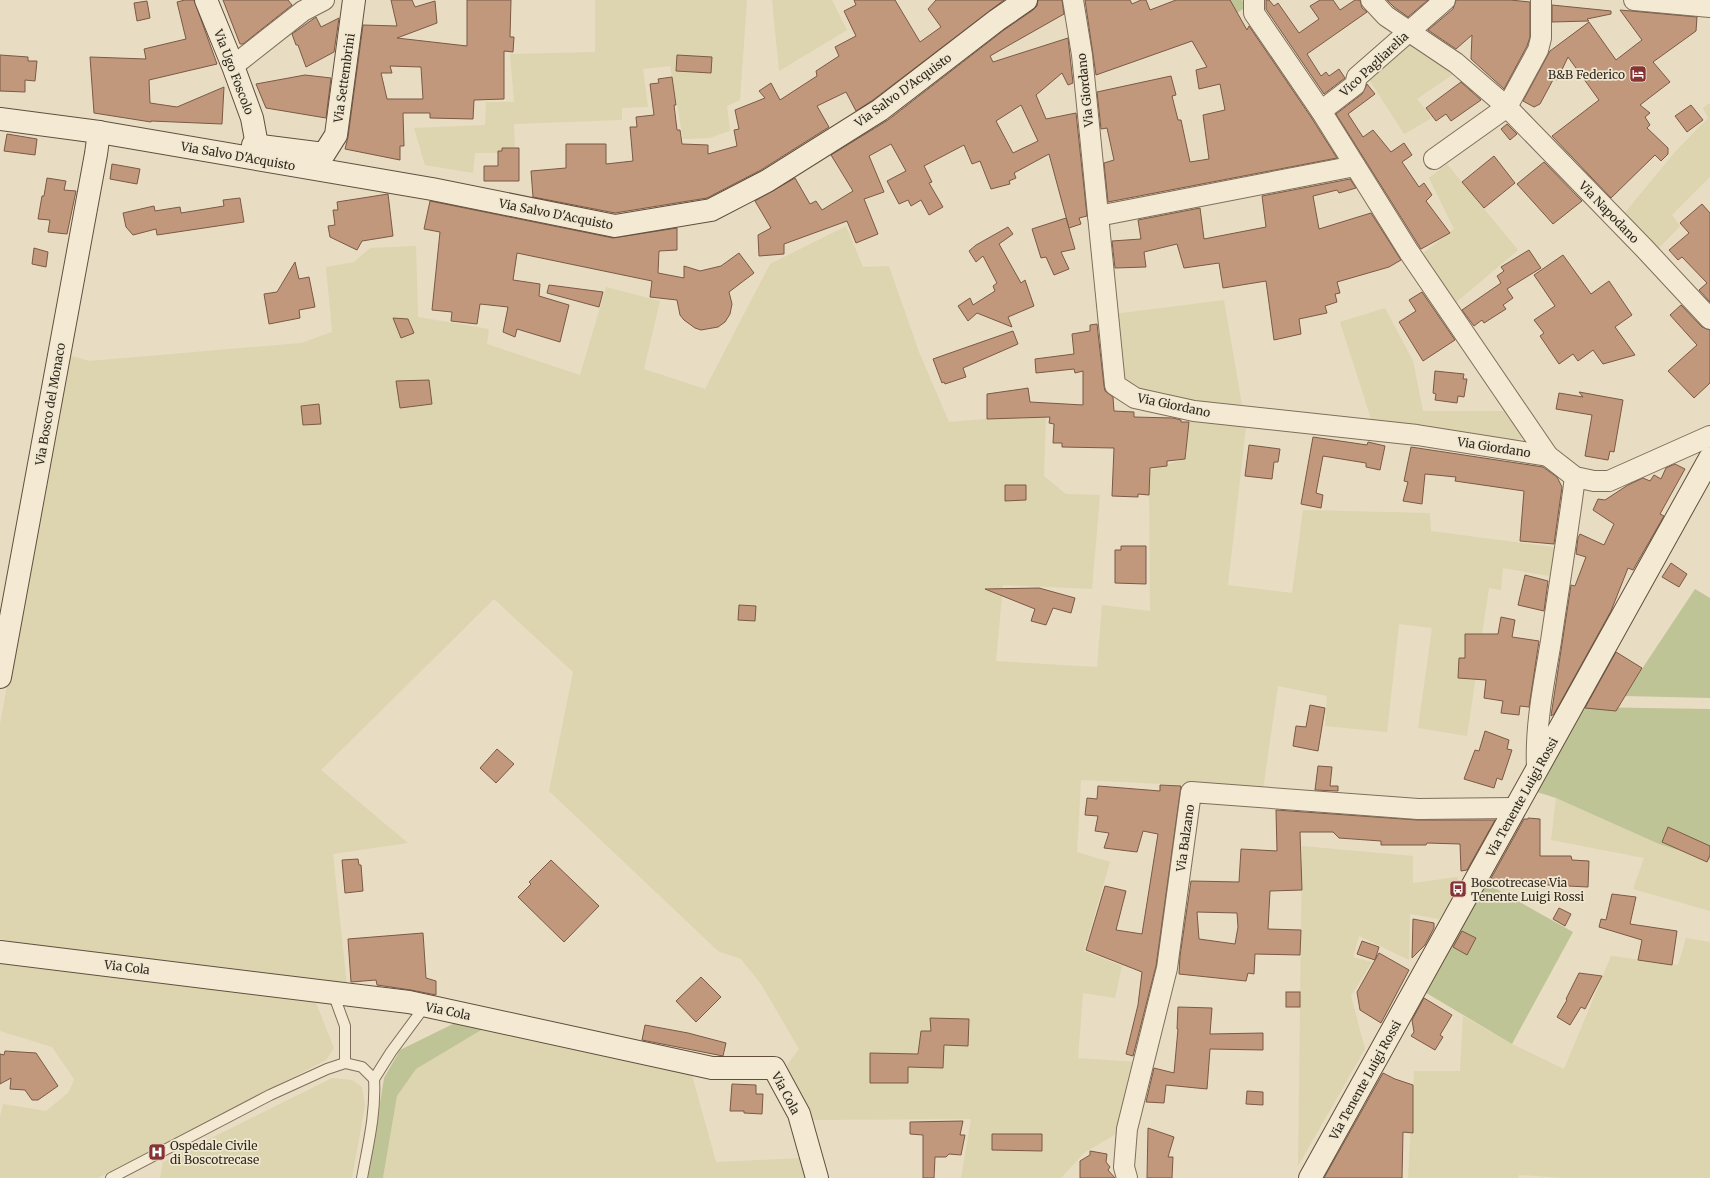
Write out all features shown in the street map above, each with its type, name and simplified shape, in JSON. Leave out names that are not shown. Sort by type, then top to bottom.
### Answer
[{"type":"street","name":"Via Ugo Foscolo","points":[[206,0],[252,118],[257,146]]},
{"type":"street","points":[[233,66],[303,11],[324,0]]},
{"type":"street","name":"Via Settembrini","points":[[324,154],[336,135],[354,0]]},
{"type":"street","name":"Via Salvo D'Acquisto","points":[[0,119],[99,132],[432,189],[615,226],[711,210],[767,181],[880,110],[997,20],[1026,0]]},
{"type":"street","name":"Via Giordano","points":[[1073,0],[1082,55],[1115,385],[1135,398],[1194,412],[1417,435],[1548,456]]},
{"type":"street","points":[[1254,0],[1254,13],[1321,111],[1409,252],[1548,456],[1575,477],[1594,481],[1608,481],[1710,436]]},
{"type":"street","name":"Via Napodano","points":[[1371,0],[1386,16],[1456,63],[1507,107],[1638,242],[1710,319]]},
{"type":"street","name":"Vico Pagliarelia","points":[[1321,111],[1355,85],[1357,77],[1445,0]]},
{"type":"street","points":[[1434,159],[1507,107],[1538,50],[1541,38],[1541,0]]},
{"type":"street","points":[[1634,0],[1710,7]]},
{"type":"street","points":[[99,132],[119,128],[324,154],[326,160],[344,167],[436,181],[489,191],[530,208]]},
{"type":"street","name":"Via Bosco del Monaco","points":[[0,677],[99,132]]},
{"type":"street","points":[[1098,216],[1355,166]]},
{"type":"street","name":"Via Tenente Luigi Rossi","points":[[1310,1178],[1710,458]]},
{"type":"street","points":[[1537,768],[1536,751],[1540,708],[1569,526],[1575,477]]},
{"type":"street","name":"Via Balzano","points":[[1127,1178],[1124,1166],[1127,1129],[1167,968],[1191,792],[1418,809],[1515,808]]},
{"type":"street","name":"Via Cola","points":[[0,952],[409,1002],[712,1068],[774,1068],[799,1114],[817,1178]]},
{"type":"lane","points":[[334,993],[345,1026],[344,1063]]},
{"type":"lane","points":[[362,1178],[374,1118],[374,1079],[391,1052],[425,1006]]},
{"type":"lane","points":[[112,1178],[270,1095],[327,1069],[344,1063],[362,1067],[374,1079]]},
{"type":"shaded area","points":[[595,0],[747,0],[740,100],[727,106],[730,131],[709,138],[683,139],[670,66],[643,69],[648,107],[622,108],[622,120],[514,124],[515,153],[475,153],[473,173],[425,165],[414,128],[485,125],[486,102],[514,102],[510,54],[595,52]]},
{"type":"shaded area","points":[[772,0],[832,0],[847,30],[779,71]]},
{"type":"shaded area","points":[[1407,38],[1458,71],[1417,99],[1432,118],[1404,134],[1365,73]]},
{"type":"shaded area","points":[[1710,103],[1710,177],[1672,215],[1680,226],[1657,250],[1623,215],[1675,152],[1708,118],[1703,108]]},
{"type":"shaded area","points":[[1447,164],[1518,250],[1454,304],[1422,254],[1454,229],[1429,178]]},
{"type":"shaded area","points":[[846,226],[863,267],[889,266],[919,352],[949,422],[1046,414],[1044,476],[1066,494],[1100,495],[1092,589],[1003,585],[996,661],[1097,667],[1102,605],[1150,611],[1149,471],[1186,458],[1188,420],[1246,427],[1228,585],[1292,593],[1303,510],[1430,513],[1431,531],[1561,548],[1555,577],[1503,568],[1501,590],[1489,588],[1467,736],[1418,728],[1432,628],[1399,624],[1387,732],[1325,726],[1327,696],[1278,686],[1263,789],[1081,780],[1077,852],[1110,862],[1084,951],[1122,966],[1115,998],[1083,993],[1078,1058],[1137,1062],[1119,1132],[1084,1153],[1061,1178],[961,1178],[971,1119],[808,1120],[787,1065],[799,1049],[761,984],[741,959],[718,951],[549,791],[573,672],[494,599],[321,770],[408,843],[333,854],[347,986],[81,955],[0,939],[0,724],[68,355],[89,361],[301,343],[332,332],[326,267],[354,262],[370,248],[416,246],[418,317],[489,329],[487,344],[580,375],[606,287],[660,301],[644,369],[705,389],[770,264]]},
{"type":"shaded area","points":[[1224,300],[1242,405],[1188,400],[1141,393],[1120,379],[1114,314]]},
{"type":"shaded area","points":[[1385,308],[1413,361],[1423,411],[1509,411],[1526,437],[1514,441],[1372,422],[1340,322]]},
{"type":"shaded area","points":[[1556,798],[1659,844],[1710,860],[1710,911],[1633,889],[1644,858],[1551,840]]},
{"type":"shaded area","points":[[1302,846],[1413,856],[1413,883],[1457,877],[1461,889],[1439,919],[1410,914],[1409,960],[1359,936],[1353,957],[1372,962],[1351,996],[1365,1049],[1298,1166]]},
{"type":"shaded area","points":[[1686,938],[1710,942],[1710,1178],[1566,1178],[1519,1175],[1518,1178],[1408,1178],[1414,1071],[1460,1071],[1463,1016],[1512,1044],[1564,1069],[1611,956],[1678,965]]},
{"type":"shaded area","points":[[0,958],[316,1003],[334,1048],[326,1060],[98,1178],[0,1178],[0,1117],[3,1104],[46,1111],[69,1092],[74,1079],[52,1047],[0,1031]]},
{"type":"shaded area","points":[[488,1026],[690,1068],[716,1162],[803,1158],[808,1178],[383,1178],[397,1096],[416,1069]]},
{"type":"shaded area","points":[[332,1078],[352,1080],[362,1087],[365,1105],[352,1178],[160,1178],[163,1162]]},
{"type":"green space","points":[[1230,0],[1242,0],[1246,7],[1237,13]]},
{"type":"green space","points":[[1695,589],[1710,598],[1710,698],[1624,696]]},
{"type":"green space","points":[[1581,707],[1710,709],[1710,860],[1659,844],[1556,798],[1534,791]]},
{"type":"green space","points":[[1484,882],[1573,932],[1512,1044],[1423,991]]},
{"type":"green space","points":[[461,1020],[488,1026],[416,1069],[397,1096],[383,1178],[368,1178],[384,1078],[400,1050]]},
{"type":"building","points":[[194,0],[217,64],[149,80],[150,103],[177,107],[224,87],[222,124],[151,122],[94,113],[90,57],[146,59],[144,49],[186,39],[177,2]]},
{"type":"building","points":[[223,0],[288,0],[292,5],[243,44],[240,44]]},
{"type":"building","points":[[391,0],[412,0],[415,7],[435,1],[437,23],[397,38],[467,46],[467,0],[511,0],[510,37],[514,37],[513,52],[504,51],[504,99],[474,100],[473,119],[430,118],[430,113],[403,113],[404,146],[400,146],[400,160],[345,149],[348,137],[363,25],[397,26]],"holes":[[[390,66],[421,67],[423,99],[387,99],[381,73],[392,73]]]},
{"type":"building","points":[[854,0],[895,0],[920,42],[941,27],[928,9],[936,0],[1004,0],[873,100],[856,111],[846,92],[817,106],[829,127],[761,170],[707,198],[615,213],[533,197],[531,171],[566,168],[566,144],[606,144],[606,164],[633,161],[630,127],[637,127],[636,117],[654,115],[650,84],[659,83],[658,79],[672,77],[676,105],[674,105],[677,130],[680,130],[682,144],[708,145],[708,154],[737,146],[734,130],[739,129],[735,110],[765,98],[759,91],[771,83],[780,100],[817,76],[816,71],[839,56],[835,47],[856,36],[844,11],[856,5]]},
{"type":"building","points":[[1038,0],[1062,0],[1064,14],[990,56],[993,62],[1068,38],[1073,83],[1068,85],[1062,73],[1036,95],[1046,119],[1076,113],[1087,216],[1079,218],[1081,224],[1069,228],[1049,154],[1014,173],[1016,178],[1009,181],[1010,184],[991,189],[980,161],[972,164],[964,145],[924,166],[932,182],[929,183],[943,207],[929,215],[921,200],[911,206],[908,200],[899,204],[887,181],[906,171],[891,144],[869,156],[884,192],[864,199],[878,234],[856,243],[847,221],[784,244],[784,254],[759,256],[758,235],[771,228],[755,201],[795,178],[810,204],[816,201],[822,210],[853,191],[831,155],[888,120],[1037,6]],"holes":[[[1021,105],[1038,141],[1013,153],[996,121]]]},
{"type":"building","points":[[1085,0],[1130,0],[1132,4],[1141,0],[1146,0],[1150,10],[1176,0],[1230,0],[1247,30],[1249,26],[1337,158],[1108,202],[1104,163],[1114,160],[1107,128],[1101,129],[1097,92],[1171,76],[1176,95],[1172,96],[1178,120],[1181,120],[1190,162],[1209,159],[1203,115],[1225,110],[1220,84],[1199,89],[1196,70],[1207,67],[1192,41],[1096,75]]},
{"type":"building","points":[[1266,0],[1269,0],[1274,6],[1278,3],[1299,33],[1319,19],[1310,6],[1320,0],[1333,0],[1340,10],[1355,0],[1360,0],[1362,8],[1367,12],[1307,54],[1321,76],[1326,72],[1329,76],[1339,69],[1345,78],[1324,94],[1266,9]]},
{"type":"building","points":[[1387,0],[1428,0],[1408,17]]},
{"type":"building","points":[[1456,0],[1510,0],[1530,2],[1530,37],[1527,46],[1504,89],[1471,59],[1472,35],[1456,49],[1428,30],[1453,9]]},
{"type":"building","points":[[147,1],[150,18],[137,21],[134,3]]},
{"type":"building","points":[[1552,5],[1611,11],[1611,14],[1587,19],[1589,21],[1552,22]]},
{"type":"building","points":[[1620,10],[1697,17],[1696,31],[1653,62],[1670,82],[1640,105],[1650,113],[1645,117],[1650,125],[1647,128],[1668,148],[1668,154],[1661,161],[1655,155],[1611,198],[1552,136],[1599,100],[1568,57],[1557,80],[1554,78],[1540,104],[1534,107],[1523,101],[1550,51],[1589,22],[1616,60],[1642,40]]},
{"type":"building","points":[[316,17],[321,27],[339,18],[334,52],[306,67],[298,45],[296,45],[292,34]]},
{"type":"building","points":[[0,55],[28,57],[28,61],[37,61],[35,81],[25,80],[25,92],[0,91]]},
{"type":"building","points":[[677,55],[712,57],[711,73],[676,71]]},
{"type":"building","points":[[305,75],[331,78],[326,118],[266,108],[256,84]]},
{"type":"building","points":[[1461,82],[1481,100],[1451,121],[1446,114],[1436,121],[1426,108]]},
{"type":"building","points":[[1367,84],[1375,94],[1348,114],[1363,137],[1373,130],[1391,152],[1404,143],[1412,155],[1402,162],[1419,187],[1424,183],[1432,195],[1426,201],[1450,233],[1421,249],[1336,114],[1362,94]]},
{"type":"building","points":[[1691,105],[1703,120],[1687,132],[1675,116]]},
{"type":"building","points":[[1507,124],[1517,134],[1510,140],[1501,129]]},
{"type":"building","points":[[7,134],[37,139],[35,155],[4,151]]},
{"type":"building","points":[[502,148],[519,148],[519,181],[484,181],[484,166],[498,166],[498,151],[502,151]]},
{"type":"building","points":[[1494,156],[1515,183],[1484,208],[1462,182]]},
{"type":"building","points":[[1544,162],[1582,201],[1553,224],[1517,184]]},
{"type":"building","points":[[112,164],[140,169],[137,184],[110,179]]},
{"type":"building","points":[[47,178],[66,181],[64,190],[76,191],[67,234],[48,232],[50,220],[38,219]]},
{"type":"building","points":[[1350,179],[1356,188],[1339,193],[1337,190],[1313,196],[1319,229],[1371,213],[1401,260],[1389,267],[1337,282],[1340,293],[1335,294],[1337,302],[1325,306],[1327,313],[1299,319],[1301,334],[1274,340],[1266,281],[1223,288],[1219,263],[1184,268],[1177,244],[1144,252],[1146,267],[1115,268],[1112,241],[1141,239],[1138,220],[1200,208],[1204,239],[1266,227],[1262,196]]},
{"type":"building","points":[[388,194],[393,236],[362,241],[357,250],[330,237],[328,226],[335,225],[333,210],[338,210],[337,202]]},
{"type":"building","points":[[240,198],[244,222],[157,235],[156,229],[133,235],[126,227],[123,213],[154,206],[155,211],[180,207],[181,213],[224,206],[223,200]]},
{"type":"building","points":[[430,201],[613,238],[677,228],[677,250],[659,251],[658,273],[684,278],[684,266],[700,271],[721,266],[739,253],[754,273],[729,292],[732,304],[730,314],[725,322],[718,327],[701,330],[695,328],[680,315],[677,300],[650,297],[652,281],[517,253],[513,280],[540,284],[539,296],[569,305],[560,342],[517,329],[515,337],[503,332],[508,307],[480,304],[477,324],[451,321],[452,312],[432,310],[440,232],[424,229]]},
{"type":"building","points":[[1702,204],[1710,213],[1710,302],[1699,290],[1707,283],[1682,257],[1678,260],[1669,250],[1689,233],[1680,223]]},
{"type":"building","points":[[1066,218],[1075,249],[1061,252],[1069,269],[1054,275],[1046,257],[1041,258],[1032,229]]},
{"type":"building","points":[[1008,227],[1013,234],[999,244],[1021,283],[1025,280],[1034,306],[1008,317],[1012,327],[977,313],[968,321],[958,306],[970,298],[973,305],[995,291],[993,286],[997,283],[983,256],[976,262],[969,251],[976,245]]},
{"type":"building","points":[[34,248],[48,252],[46,267],[32,264]]},
{"type":"building","points":[[1529,250],[1541,268],[1507,289],[1513,298],[1503,305],[1506,309],[1484,323],[1482,320],[1474,326],[1462,310],[1501,283],[1497,276],[1504,271],[1501,267]]},
{"type":"building","points":[[1563,255],[1591,294],[1609,281],[1632,315],[1615,327],[1635,355],[1603,364],[1593,350],[1578,361],[1573,354],[1559,364],[1540,336],[1544,333],[1534,320],[1555,306],[1534,275]]},
{"type":"building","points":[[295,262],[299,279],[309,277],[315,307],[299,310],[300,318],[269,324],[264,294],[277,292]]},
{"type":"building","points":[[549,285],[603,292],[599,307],[547,293]]},
{"type":"building","points":[[1422,292],[1455,340],[1423,361],[1399,322],[1416,311],[1409,300]]},
{"type":"building","points":[[1681,305],[1702,327],[1710,330],[1710,383],[1694,398],[1668,371],[1697,345],[1670,315]]},
{"type":"building","points":[[393,318],[408,319],[414,333],[401,338]]},
{"type":"building","points":[[1097,324],[1104,386],[1105,391],[1113,397],[1114,411],[1134,412],[1134,417],[1173,418],[1181,420],[1181,422],[1189,422],[1185,459],[1167,461],[1167,466],[1150,468],[1149,495],[1138,494],[1138,497],[1112,496],[1114,448],[1062,447],[1062,443],[1053,443],[1054,424],[1049,423],[1050,417],[987,419],[987,394],[1028,388],[1030,402],[1083,405],[1083,371],[1075,373],[1074,369],[1036,373],[1035,359],[1074,354],[1072,334],[1090,331],[1090,325]]},
{"type":"building","points":[[1013,331],[1018,344],[963,368],[966,377],[945,384],[944,382],[942,383],[933,359]]},
{"type":"building","points":[[1435,371],[1464,374],[1463,379],[1467,379],[1464,397],[1458,396],[1457,403],[1435,400],[1436,394],[1433,393]]},
{"type":"building","points":[[429,380],[432,404],[400,408],[396,381]]},
{"type":"building","points":[[1579,392],[1623,400],[1614,452],[1610,451],[1608,460],[1585,456],[1592,415],[1556,409],[1559,393],[1583,397]]},
{"type":"building","points":[[319,404],[321,424],[303,425],[301,406]]},
{"type":"building","points":[[1313,437],[1367,445],[1368,442],[1385,446],[1380,470],[1366,467],[1366,463],[1323,456],[1316,493],[1323,495],[1321,508],[1301,504]]},
{"type":"building","points":[[1249,445],[1280,449],[1278,462],[1274,462],[1272,479],[1245,476]]},
{"type":"building","points":[[1411,447],[1543,467],[1557,477],[1562,487],[1554,544],[1520,541],[1524,491],[1455,481],[1456,477],[1425,474],[1422,504],[1403,501],[1408,482],[1404,481]]},
{"type":"building","points":[[1675,464],[1685,469],[1660,514],[1664,516],[1633,570],[1628,568],[1611,611],[1554,714],[1551,716],[1571,585],[1575,586],[1586,557],[1576,554],[1578,538],[1580,534],[1604,545],[1614,524],[1593,510],[1598,499],[1605,500],[1628,485],[1643,478],[1650,481],[1654,475],[1661,479],[1666,468]]},
{"type":"building","points":[[1005,485],[1026,485],[1026,500],[1005,501]]},
{"type":"building","points":[[1121,546],[1146,546],[1146,584],[1115,583],[1115,550],[1121,550]]},
{"type":"building","points":[[1671,563],[1687,574],[1679,587],[1662,577]]},
{"type":"building","points":[[1525,575],[1548,581],[1544,611],[1518,605]]},
{"type":"building","points":[[1039,588],[1075,598],[1071,613],[1053,608],[1046,625],[1031,621],[1035,609],[985,589]]},
{"type":"building","points":[[739,605],[756,606],[755,621],[738,620]]},
{"type":"building","points":[[1501,617],[1515,620],[1512,637],[1539,641],[1529,707],[1520,706],[1519,715],[1501,713],[1503,701],[1484,698],[1486,680],[1458,678],[1459,658],[1465,658],[1465,634],[1498,634]]},
{"type":"building","points":[[1616,652],[1642,668],[1616,711],[1585,708]]},
{"type":"building","points":[[1310,705],[1325,708],[1318,751],[1293,746],[1296,726],[1306,727]]},
{"type":"building","points":[[1485,731],[1509,740],[1507,749],[1512,750],[1502,780],[1497,778],[1494,788],[1464,779],[1475,750],[1479,751]]},
{"type":"building","points":[[497,749],[514,764],[496,783],[480,768]]},
{"type":"building","points":[[1318,766],[1332,767],[1330,786],[1338,786],[1338,791],[1315,790]]},
{"type":"building","points":[[1160,785],[1181,786],[1156,966],[1133,1056],[1126,1054],[1138,1005],[1142,972],[1086,950],[1105,886],[1126,891],[1116,930],[1142,934],[1158,834],[1143,831],[1137,852],[1104,848],[1109,833],[1095,831],[1098,816],[1085,815],[1087,798],[1097,799],[1098,786],[1160,791]]},
{"type":"building","points":[[1276,810],[1417,820],[1495,820],[1467,870],[1461,871],[1460,844],[1427,843],[1426,845],[1381,845],[1381,841],[1339,838],[1333,832],[1300,832],[1302,890],[1270,891],[1268,929],[1301,930],[1300,955],[1255,954],[1254,974],[1248,973],[1246,981],[1179,974],[1180,956],[1191,881],[1239,882],[1241,849],[1277,851]],"holes":[[[1197,912],[1237,913],[1238,927],[1235,944],[1199,939]]]},
{"type":"building","points":[[1524,819],[1540,819],[1540,856],[1571,856],[1572,860],[1589,861],[1588,887],[1489,882]]},
{"type":"building","points":[[1668,827],[1710,846],[1710,855],[1707,862],[1662,842]]},
{"type":"building","points":[[358,859],[359,865],[361,865],[363,891],[345,893],[342,860]]},
{"type":"building","points":[[551,860],[599,906],[564,942],[518,897],[531,884],[529,882]]},
{"type":"building","points":[[1612,894],[1636,897],[1630,924],[1677,931],[1672,965],[1638,960],[1642,940],[1599,927],[1601,919],[1606,920]]},
{"type":"building","points":[[1559,908],[1571,914],[1565,926],[1553,919]]},
{"type":"building","points":[[1413,919],[1434,923],[1434,928],[1425,945],[1412,958]]},
{"type":"building","points":[[1462,931],[1476,938],[1467,955],[1453,947]]},
{"type":"building","points":[[423,933],[426,978],[436,981],[436,995],[377,985],[376,980],[351,982],[348,939]]},
{"type":"building","points":[[1362,941],[1379,947],[1375,960],[1357,954]]},
{"type":"building","points":[[1379,953],[1409,970],[1381,1023],[1360,1010],[1357,992]]},
{"type":"building","points":[[1579,973],[1602,976],[1585,1009],[1581,1007],[1570,1025],[1557,1017],[1567,1000],[1566,999]]},
{"type":"building","points":[[701,977],[721,997],[696,1022],[676,1001]]},
{"type":"building","points":[[1286,992],[1300,992],[1300,1007],[1286,1007]]},
{"type":"building","points":[[1424,998],[1452,1015],[1440,1035],[1443,1037],[1435,1050],[1411,1036],[1414,1032],[1412,1020]]},
{"type":"building","points":[[1178,1007],[1212,1008],[1210,1034],[1263,1033],[1263,1050],[1210,1049],[1207,1089],[1166,1085],[1164,1103],[1146,1102],[1154,1068],[1174,1073],[1178,1029]]},
{"type":"building","points":[[930,1018],[969,1019],[968,1046],[944,1045],[943,1068],[908,1067],[908,1083],[870,1083],[870,1053],[918,1054],[921,1031],[931,1031]]},
{"type":"building","points":[[645,1025],[688,1033],[726,1043],[723,1056],[642,1040]]},
{"type":"building","points":[[5,1051],[36,1053],[58,1086],[38,1100],[32,1100],[25,1090],[10,1089],[11,1078],[0,1084],[0,1054],[4,1055]]},
{"type":"building","points":[[1383,1073],[1413,1085],[1413,1133],[1403,1132],[1402,1178],[1324,1178]]},
{"type":"building","points":[[732,1084],[756,1085],[756,1094],[763,1094],[762,1114],[744,1113],[744,1111],[730,1111]]},
{"type":"building","points":[[1247,1091],[1263,1092],[1263,1105],[1246,1104]]},
{"type":"building","points":[[963,1121],[960,1135],[965,1135],[961,1155],[949,1154],[946,1157],[935,1157],[934,1178],[923,1178],[923,1135],[910,1134],[910,1122]]},
{"type":"building","points":[[1148,1128],[1174,1137],[1168,1157],[1173,1157],[1172,1178],[1147,1178]]},
{"type":"building","points":[[992,1134],[1042,1134],[1042,1151],[992,1150]]},
{"type":"building","points":[[1090,1151],[1107,1154],[1106,1162],[1110,1167],[1108,1170],[1115,1178],[1080,1178],[1080,1161],[1090,1155]]},
{"type":"place","name":"B&B Federico","points":[[1638,74]]},
{"type":"place","name":"Boscotrecase Via Tenente Luigi Rossi","points":[[1458,889]]},
{"type":"place","name":"Ospedale Civile di Boscotrecase","points":[[157,1152]]}]
